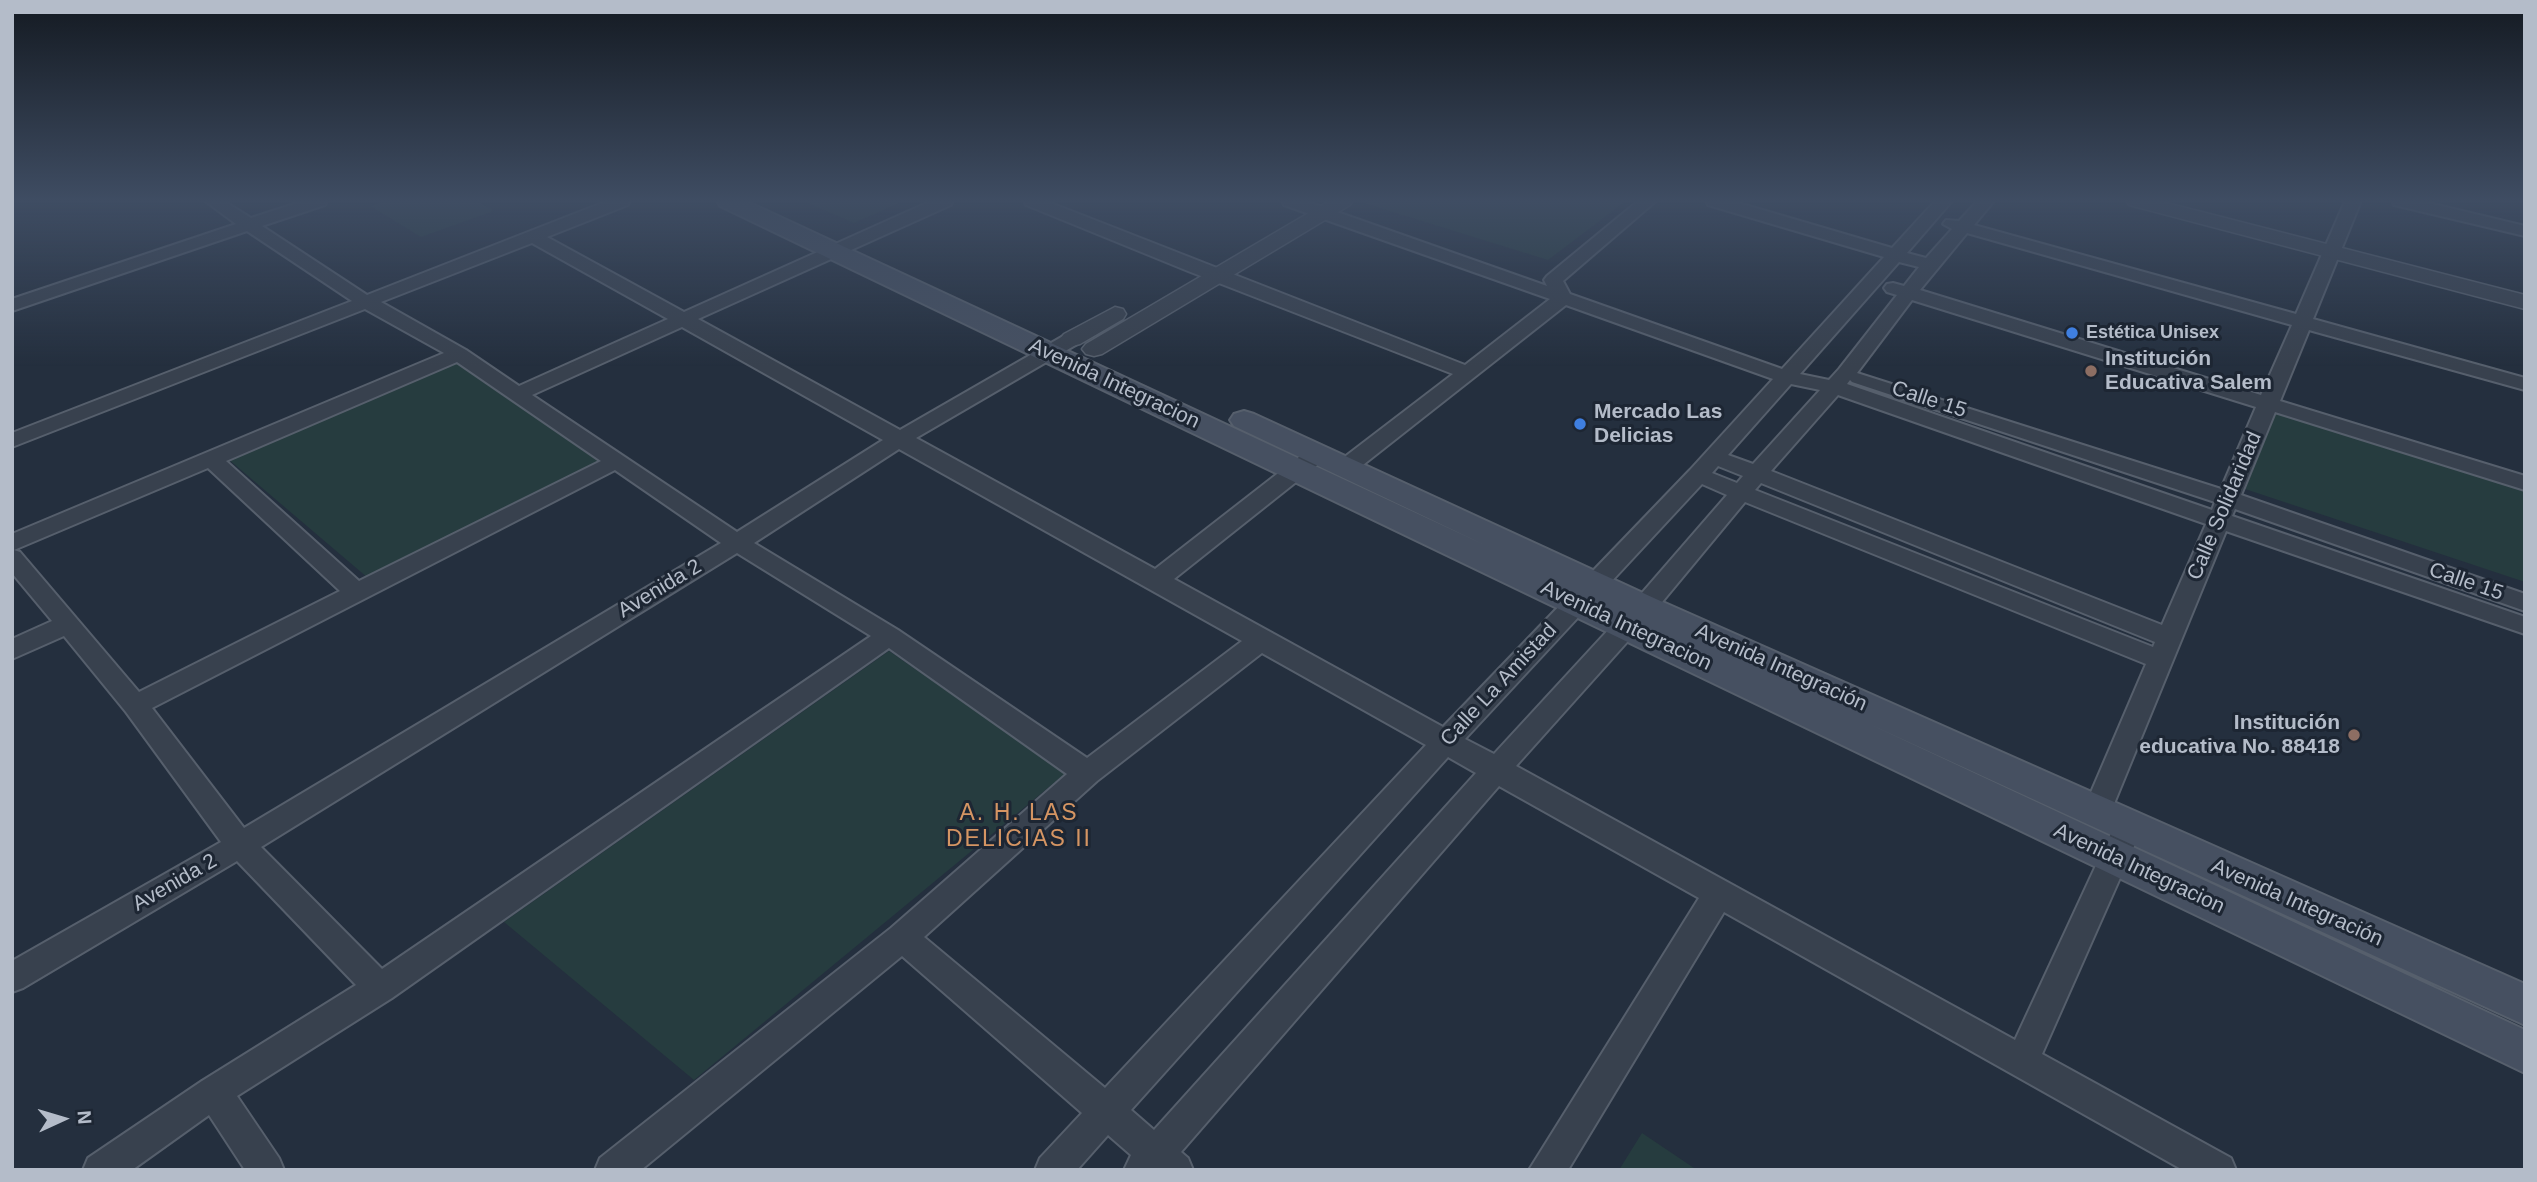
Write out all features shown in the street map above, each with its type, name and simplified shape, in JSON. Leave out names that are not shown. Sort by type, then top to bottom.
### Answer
[{"type":"main road","name":"Avenida Integracion","points":[[869,256],[1071,347],[1320,464],[1635,616],[2114,858],[2525,1052]]},
{"type":"main road","points":[[1071,347],[1586,593]]},
{"type":"main road","name":"Avenida Integración","points":[[1635,616],[2097,811],[2525,1005]]},
{"type":"street","points":[[12,306],[157,256]]},
{"type":"street","points":[[296,256],[366,302],[458,354],[737,542],[889,636],[1087,773]]},
{"type":"street","points":[[12,441],[482,256]]},
{"type":"street","points":[[569,256],[2218,1170]]},
{"type":"street","points":[[517,394],[824,256]]},
{"type":"street","points":[[1168,256],[1468,373]]},
{"type":"street","name":"Avenida 2","points":[[1071,347],[1216,256]]},
{"type":"street","name":"Avenida 2","points":[[12,978],[240,845],[737,542],[900,439],[1071,347],[1217,276],[1245,256]]},
{"type":"street","points":[[1467,256],[1791,371],[1840,380],[2219,521],[2525,626]]},
{"type":"street","points":[[1156,581],[1320,464],[1468,373],[1592,256]]},
{"type":"street","name":"Calle La Amistad","points":[[1053,1170],[1445,742],[1707,466],[1892,256]]},
{"type":"street","points":[[1901,256],[1930,265]]},
{"type":"street","points":[[902,937],[1106,1112],[1158,1165],[1496,770],[1635,616],[1840,380],[1938,256]]},
{"type":"street","points":[[2066,256],[2525,384]]},
{"type":"street","name":"Calle Solidaridad","points":[[2097,811],[2330,256]]},
{"type":"street","points":[[2348,256],[2525,302]]},
{"type":"street","points":[[1872,282],[2525,483]]},
{"type":"street","points":[[12,543],[458,354]]},
{"type":"street","name":"Calle 15","points":[[1840,380],[2229,499],[2525,603]]},
{"type":"street","points":[[211,459],[357,593]]},
{"type":"street","points":[[135,705],[617,461]]},
{"type":"street","points":[[1707,466],[2166,649]]},
{"type":"street","points":[[12,557],[135,705],[240,845],[380,988]]},
{"type":"street","points":[[12,650],[68,624]]},
{"type":"street","points":[[101,1170],[214,1092],[380,988],[889,636]]},
{"type":"street","points":[[613,1170],[902,937],[1087,773],[1261,639]]},
{"type":"street","points":[[2022,1062],[2128,826]]},
{"type":"street","points":[[1547,1170],[1719,893]]},
{"type":"street","points":[[214,1092],[266,1170]]},
{"type":"green space","points":[[1536,256],[1553,256],[1548,260]]},
{"type":"green space","points":[[456,360],[605,462],[368,578],[227,458]]},
{"type":"green space","points":[[2274,405],[2525,483],[2525,582],[2239,487]]},
{"type":"green space","points":[[889,651],[1066,773],[694,1080],[504,922]]},
{"type":"green space","points":[[1642,1133],[1697,1170],[1619,1170]]},
{"type":"place","name":"Estética Unisex","points":[[2072,333]]},
{"type":"place","name":"Institución Educativa Salem","points":[[2091,371]]},
{"type":"place","name":"Mercado Las Delicias","points":[[1580,424]]},
{"type":"place","name":"Institución educativa No. 88418","points":[[2354,735]]},
{"type":"district","name":"A. H. LAS DELICIAS II","points":[[1019,827]]}]
